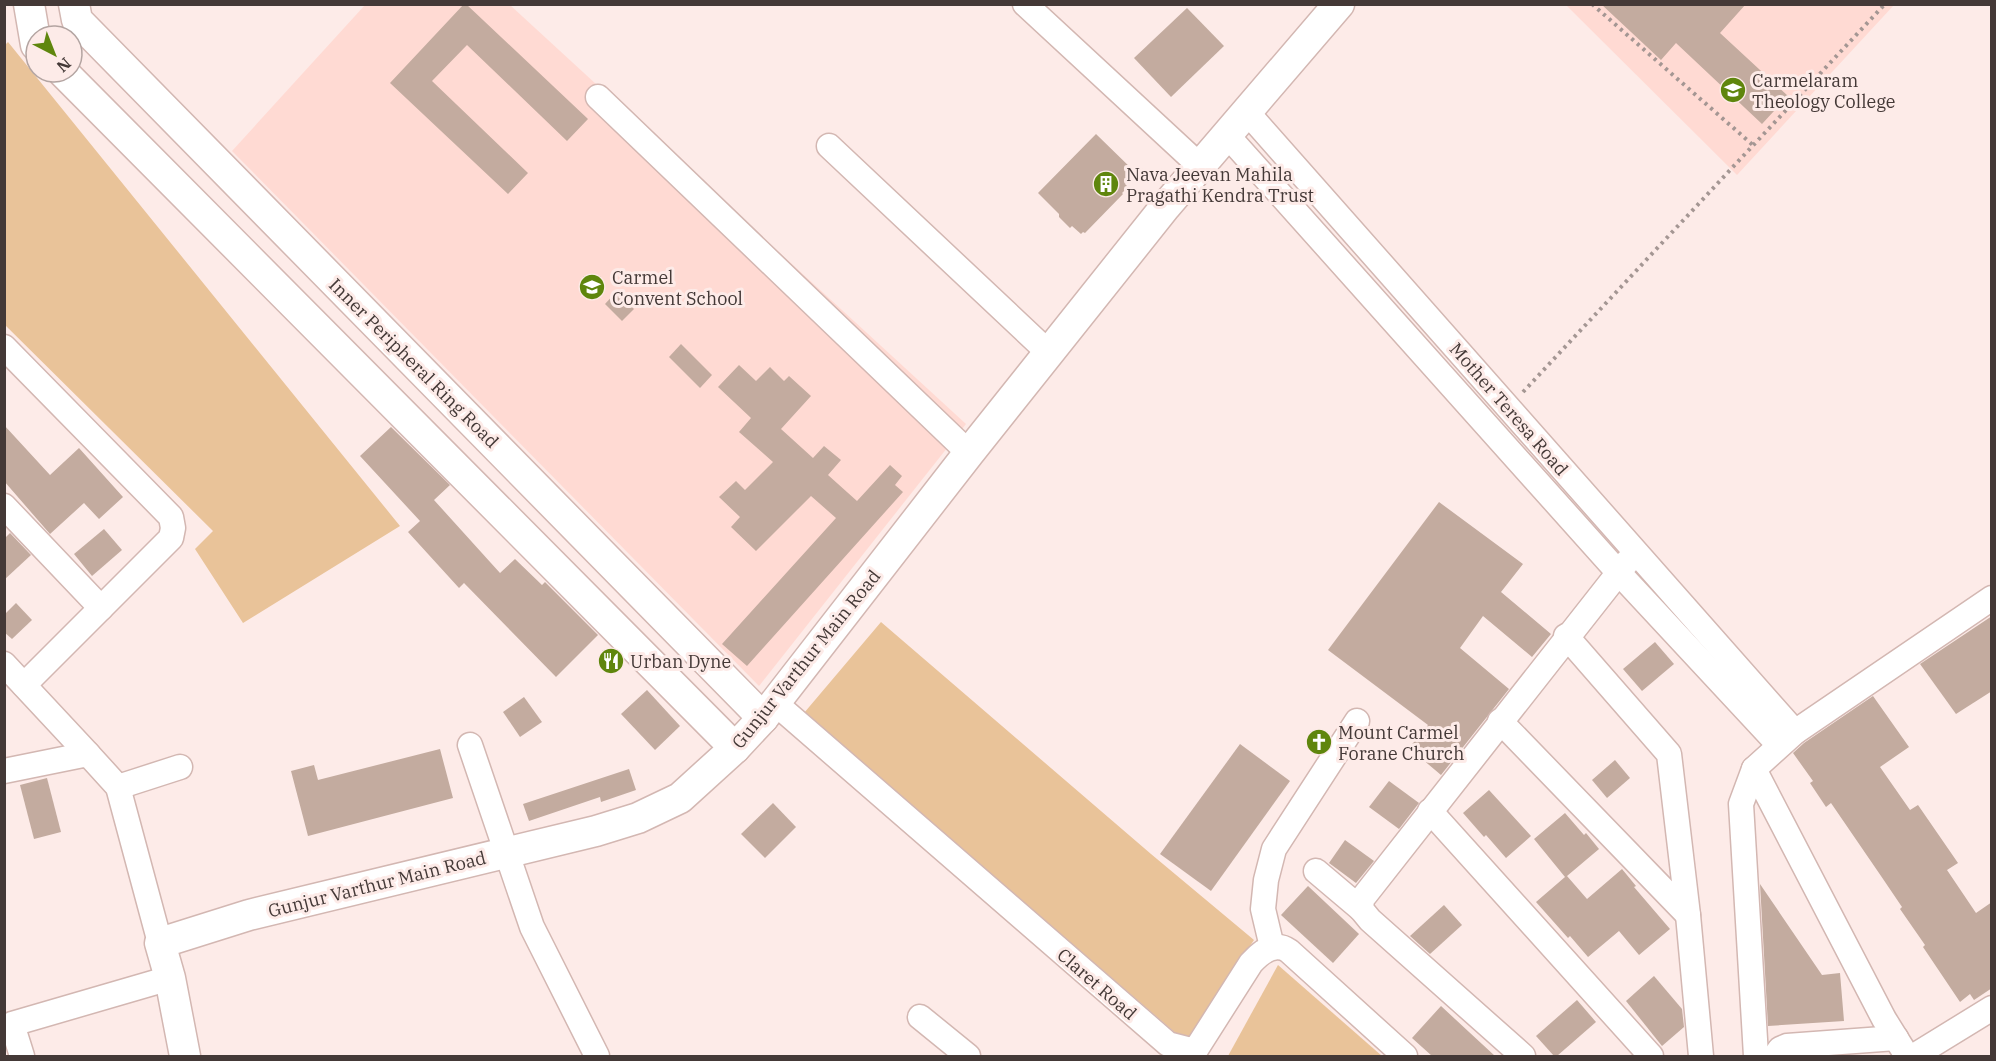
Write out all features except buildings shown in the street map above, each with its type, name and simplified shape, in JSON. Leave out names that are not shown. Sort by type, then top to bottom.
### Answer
[{"type":"main road","points":[[29,4],[32,24]]},
{"type":"main road","name":"Inner Peripheral Ring Road","points":[[74,4],[76,20],[769,710]]},
{"type":"main road","name":"Gunjur Varthur Main Road","points":[[160,944],[249,915],[596,831],[638,818],[680,798],[735,748],[769,710],[969,453],[1165,207],[1339,4]]},
{"type":"main road","points":[[75,84],[735,748]]},
{"type":"main road","points":[[160,944],[170,978],[185,1056]]},
{"type":"street","points":[[1025,4],[1200,166]]},
{"type":"street","points":[[597,97],[969,453]]},
{"type":"street","name":"Mother Teresa Road","points":[[1247,112],[1635,552],[1764,712]]},
{"type":"street","name":"Mother Teresa Road","points":[[1227,135],[1618,572],[1764,712]]},
{"type":"street","points":[[829,146],[1049,353]]},
{"type":"street","points":[[4,347],[9,349],[171,518],[173,528],[171,538],[24,685]]},
{"type":"street","points":[[4,506],[101,608]]},
{"type":"street","points":[[1361,909],[1362,899],[1566,636],[1635,552]]},
{"type":"street","points":[[1756,1056],[1741,804],[1754,769],[1787,739],[1992,598]]},
{"type":"street","points":[[1566,636],[1669,754],[1688,915],[1701,1056]]},
{"type":"street","points":[[4,664],[118,787],[160,944]]},
{"type":"street","name":"Claret Road","points":[[769,710],[1168,1044],[1194,1054],[1246,969],[1256,957],[1272,947]]},
{"type":"street","points":[[1764,712],[1787,739]]},
{"type":"street","points":[[1357,721],[1274,849],[1266,880],[1263,909],[1272,947],[1281,946],[1289,951],[1405,1056]]},
{"type":"street","points":[[1500,721],[1688,915]]},
{"type":"street","points":[[470,745],[532,927],[597,1056]]},
{"type":"street","points":[[4,771],[88,754]]},
{"type":"street","points":[[118,787],[180,767]]},
{"type":"street","points":[[1754,769],[1901,1047],[1787,1046],[1780,1049],[1775,1056]]},
{"type":"street","points":[[1430,812],[1651,1056]]},
{"type":"street","points":[[1316,871],[1522,1056]]},
{"type":"street","points":[[22,1056],[12,1024],[170,978]]},
{"type":"street","points":[[1914,1056],[1992,1008]]},
{"type":"street","points":[[920,1017],[968,1056]]},
{"type":"path","points":[[1592,4],[1754,146]]},
{"type":"path","points":[[1508,407],[1885,4]]},
{"type":"shaded area","name":"Carmel Convent School","points":[[365,5],[510,5],[966,424],[759,686],[232,151]]},
{"type":"shaded area","name":"Carmelaram Theology College","points":[[1566,5],[1894,5],[1737,175]]},
{"type":"shaded area","points":[[8,42],[24,62],[24,84],[42,84],[400,526],[243,623],[195,549],[213,531],[5,325],[4,46]]},
{"type":"shaded area","points":[[881,622],[1254,940],[1186,1042],[804,713]]},
{"type":"shaded area","points":[[1278,965],[1382,1056],[1228,1056]]},
{"type":"place","name":"Carmelaram Theology College","points":[[1733,90]]},
{"type":"place","name":"Nava Jeevan Mahila Pragathi Kendra Trust","points":[[1106,184]]},
{"type":"place","name":"Carmel Convent School","points":[[592,287]]},
{"type":"place","name":"Urban Dyne","points":[[611,661]]},
{"type":"place","name":"Mount Carmel Forane Church","points":[[1319,742]]}]
